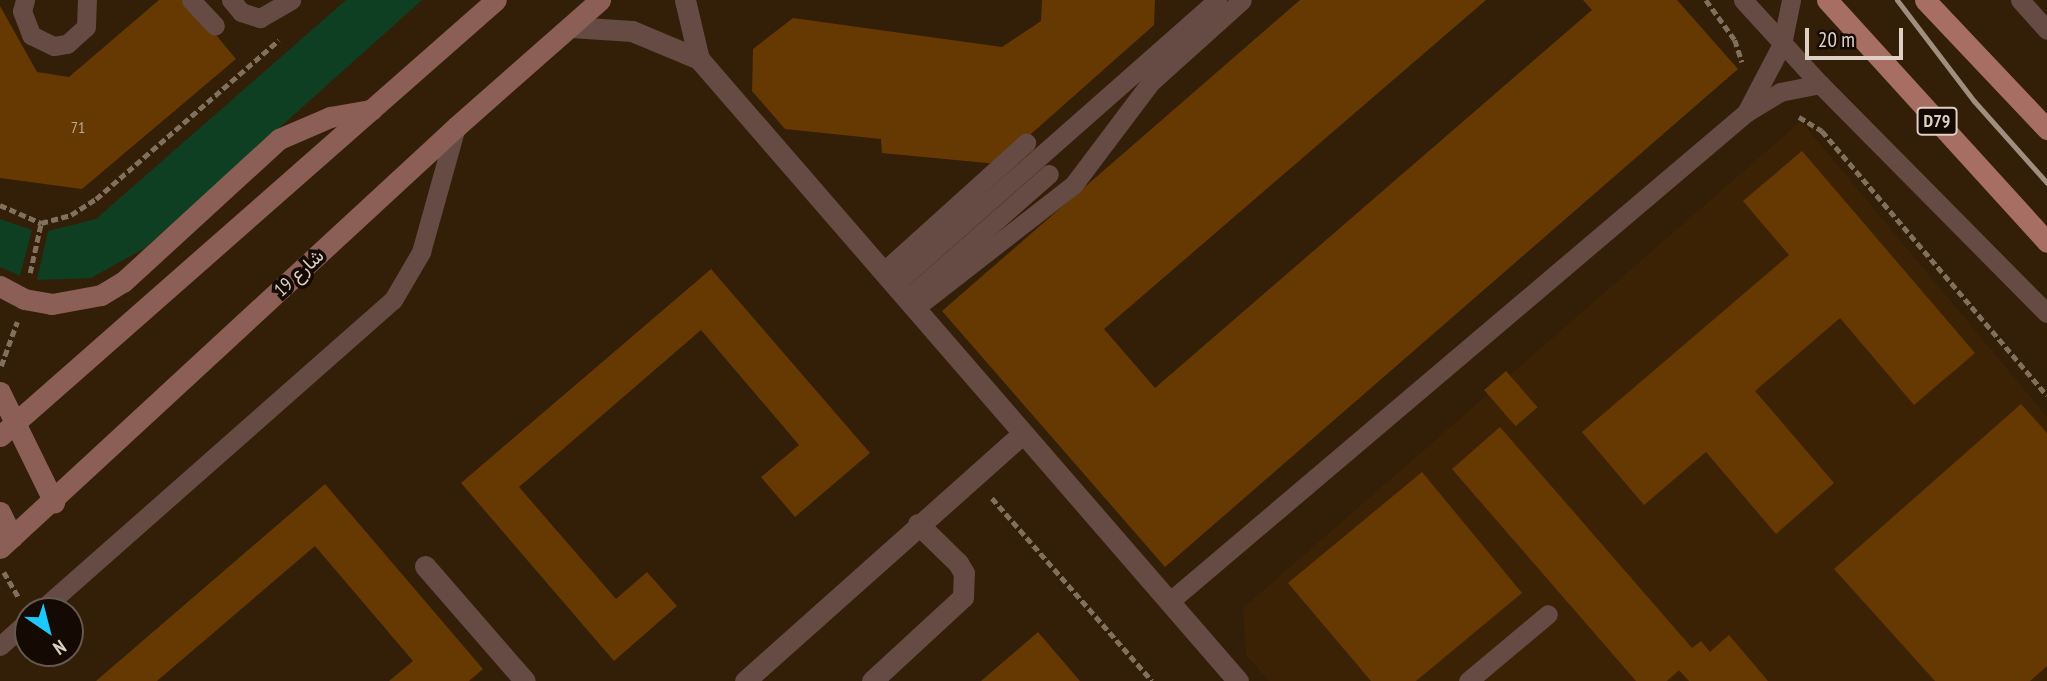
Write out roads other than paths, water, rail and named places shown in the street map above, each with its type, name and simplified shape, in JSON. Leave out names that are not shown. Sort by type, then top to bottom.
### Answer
[{"type":"main road","points":[[8,430],[496,0]]},
{"type":"main road","name":"شارع 19","points":[[6,543],[54,502],[456,127],[600,0]]},
{"type":"main road","name":"D79","points":[[1827,0],[2047,242]]},
{"type":"main road","points":[[1925,0],[2047,129]]},
{"type":"main road","points":[[0,286],[24,299],[52,304],[101,295],[123,282],[279,139],[330,117],[371,110]]},
{"type":"main road","points":[[0,392],[8,430],[54,502]]},
{"type":"main road","points":[[0,513],[6,543]]},
{"type":"street","points":[[685,0],[699,59]]},
{"type":"street","points":[[571,27],[632,31],[699,59],[1238,681]]},
{"type":"street","points":[[745,681],[1022,434]]},
{"type":"street","points":[[872,681],[963,597],[964,573],[958,563],[918,524]]},
{"type":"street","points":[[425,566],[525,681]]},
{"type":"lane","points":[[25,0],[24,24],[31,35],[54,46],[67,44],[86,27],[87,0]]},
{"type":"lane","points":[[191,0],[215,26]]},
{"type":"lane","points":[[232,0],[241,12],[260,19],[292,0]]},
{"type":"lane","points":[[900,291],[1217,0]]},
{"type":"lane","points":[[900,291],[1074,184],[1151,82],[1242,0]]},
{"type":"lane","points":[[1744,0],[1820,84],[2047,313]]},
{"type":"lane","points":[[1747,112],[1782,44],[1791,0]]},
{"type":"lane","points":[[2020,0],[2047,30]]},
{"type":"lane","points":[[1169,602],[1747,112],[1780,92],[1820,84]]},
{"type":"lane","points":[[56,597],[393,300],[421,252],[456,127]]},
{"type":"lane","points":[[900,291],[1026,143]]},
{"type":"lane","points":[[900,291],[1049,174]]},
{"type":"lane","points":[[1468,681],[1548,614]]},
{"type":"lane","points":[[0,646],[14,634]]},
{"type":"railway","points":[[1897,0],[1974,101],[2047,183]]}]
